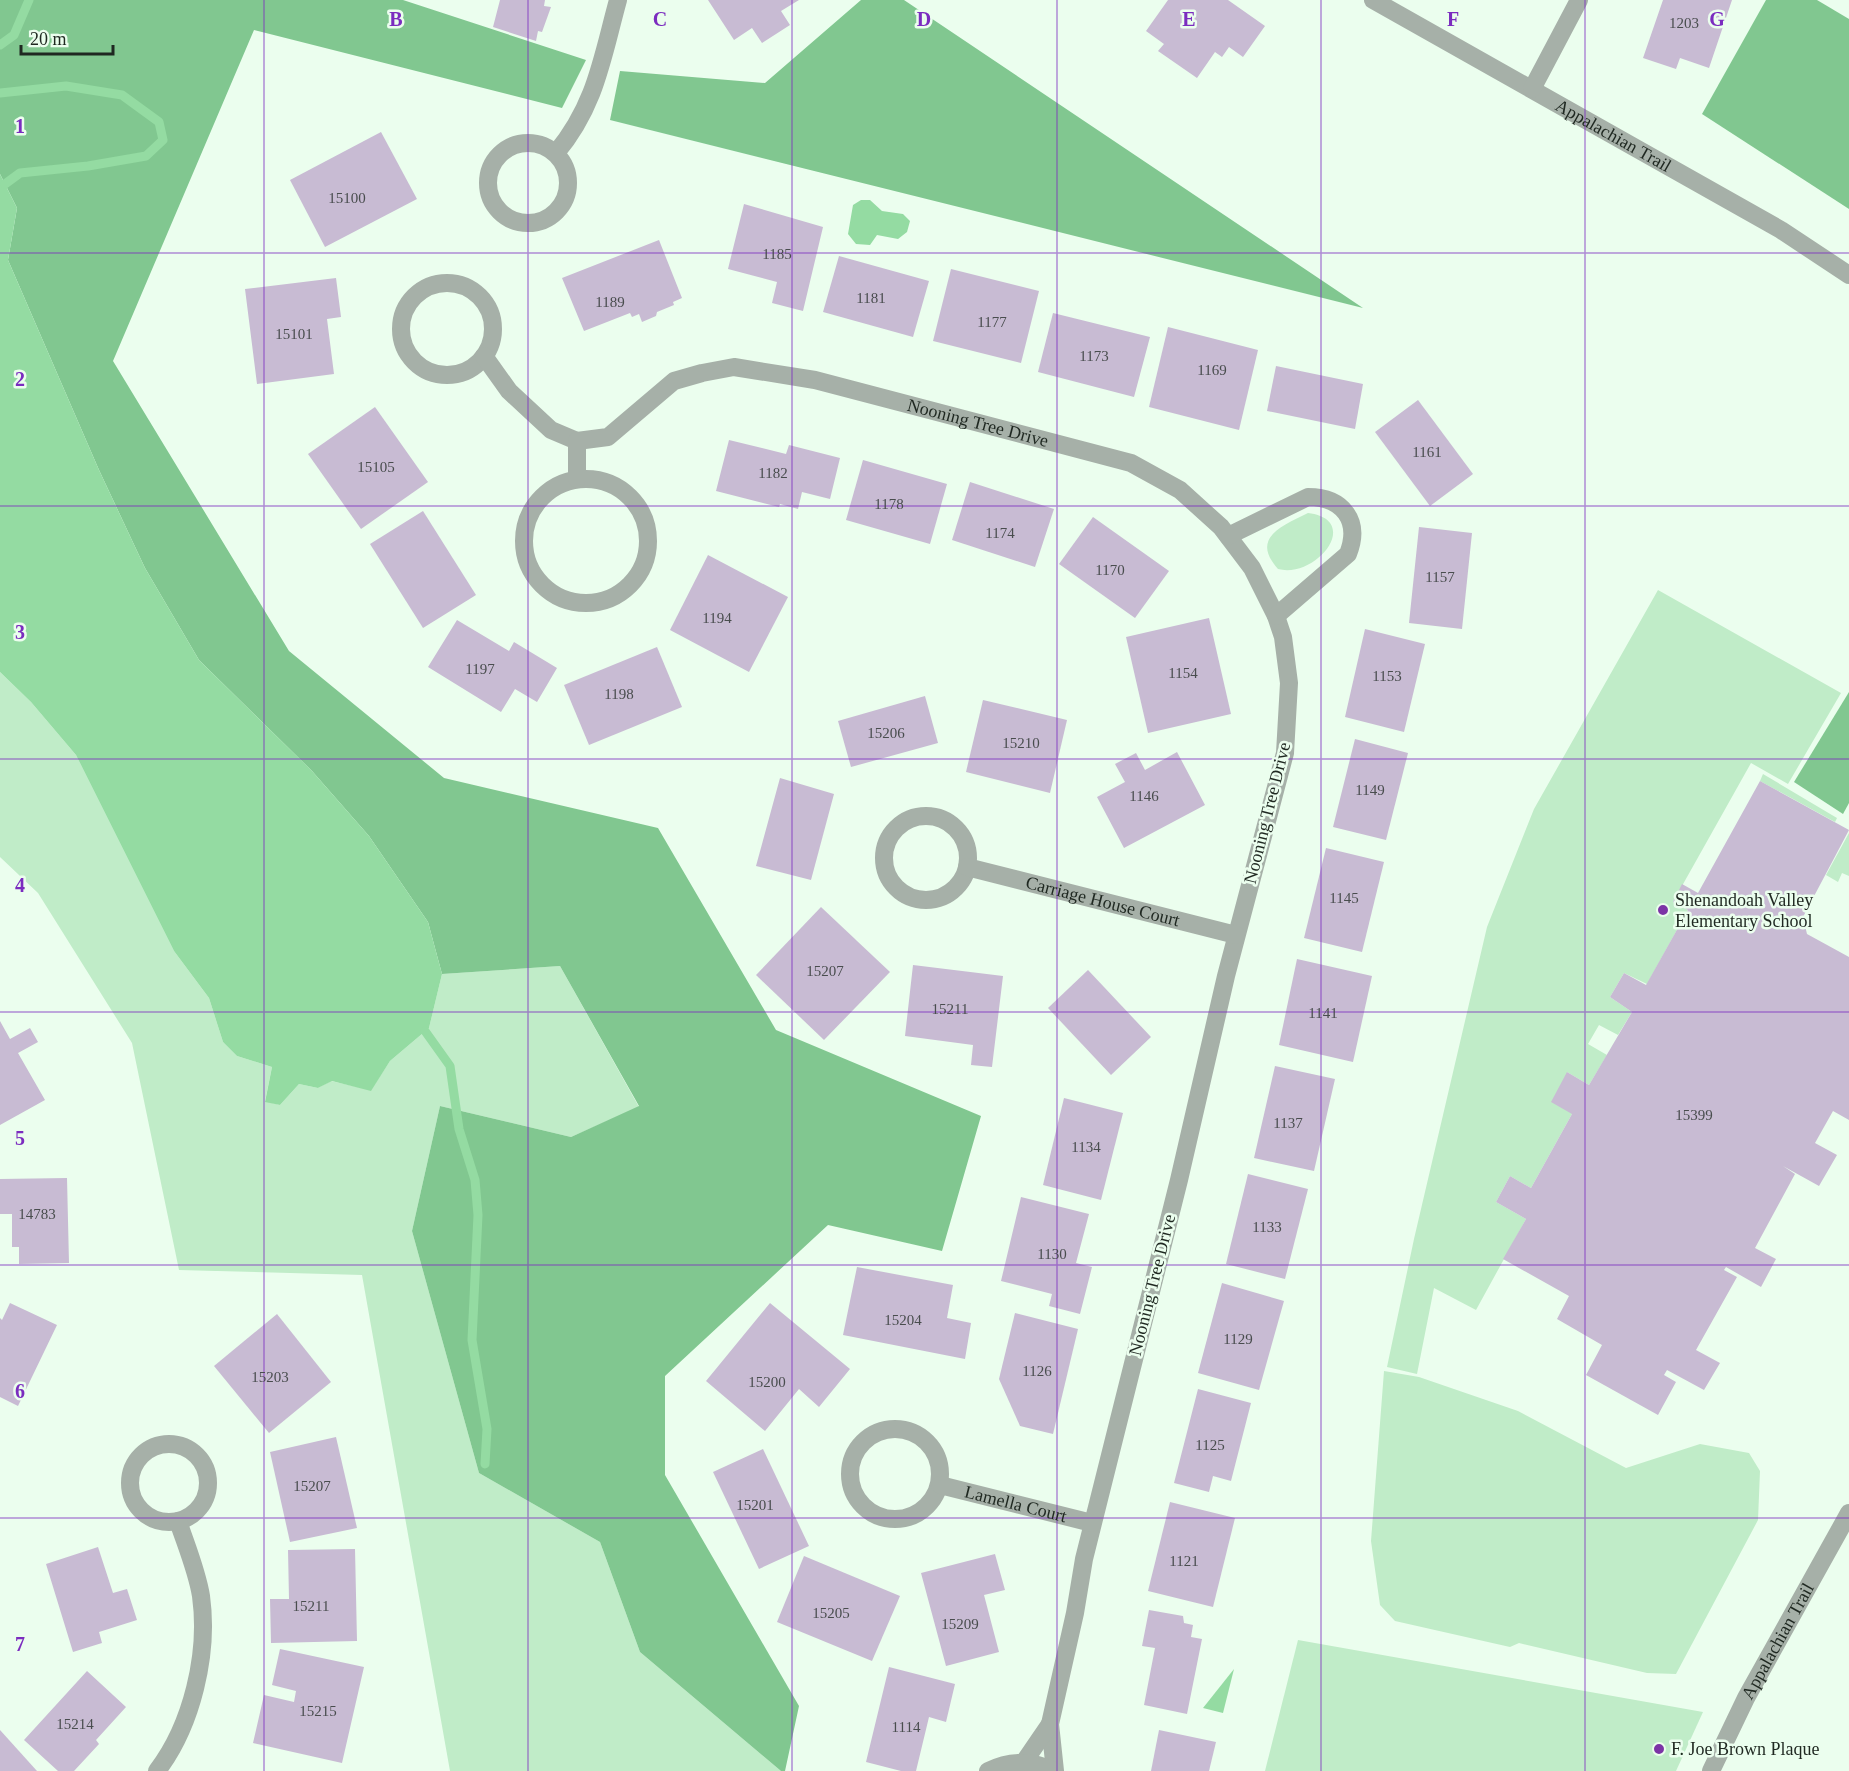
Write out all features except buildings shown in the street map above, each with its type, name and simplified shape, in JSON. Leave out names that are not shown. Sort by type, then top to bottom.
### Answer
[{"type":"street","points":[[556,153],[575,130],[591,99],[618,0]]},
{"type":"street","name":"Appalachian Trail","points":[[1374,0],[1781,230],[1849,275]]},
{"type":"street","points":[[1532,89],[1579,0]]},
{"type":"street","points":[[532,143],[556,153],[564,164],[568,177],[568,191],[555,214],[543,221],[530,224],[504,216],[495,206],[489,188],[490,168],[497,157],[507,148],[532,143]]},
{"type":"street","points":[[447,282],[462,285],[475,292],[485,302],[491,315],[493,329],[484,356],[461,373],[447,375],[434,373],[421,367],[407,351],[401,331],[403,316],[409,302],[419,292],[433,285],[447,282]]},
{"type":"street","points":[[484,356],[509,391],[551,430],[577,441],[577,479]]},
{"type":"street","name":"Nooning Tree Drive","points":[[577,441],[608,437],[674,381],[734,367],[815,380],[1131,463],[1180,490],[1228,536],[1252,567],[1276,616],[1283,637],[1289,683],[1285,753],[1236,935],[1112,1454],[1092,1523],[1076,1613],[1050,1724]]},
{"type":"street","points":[[577,479],[597,480],[616,486],[632,499],[643,516],[648,535],[647,555],[639,574],[626,589],[609,599],[592,603],[575,603],[559,598],[543,587],[531,571],[524,552],[524,533],[529,514],[540,498],[557,485],[577,479]]},
{"type":"street","points":[[1228,536],[1308,497],[1321,497],[1334,501],[1348,516],[1353,530],[1353,542],[1348,554],[1276,616]]},
{"type":"street","points":[[923,816],[936,817],[958,830],[968,854],[967,867],[954,890],[943,897],[917,899],[895,887],[885,865],[884,852],[889,838],[897,827],[909,819],[923,816]]},
{"type":"street","name":"Carriage House Court","points":[[967,867],[1236,935]]},
{"type":"street","name":"Lamella Court","points":[[896,1428],[911,1431],[925,1439],[937,1454],[941,1470],[940,1485],[934,1499],[921,1512],[906,1519],[884,1518],[864,1508],[853,1490],[851,1462],[858,1448],[880,1431],[896,1428]]},
{"type":"street","points":[[173,1444],[186,1448],[197,1456],[208,1480],[206,1493],[200,1506],[190,1515],[178,1521],[156,1520],[138,1508],[133,1498],[130,1485],[131,1472],[137,1460],[147,1450],[159,1445],[173,1444]]},
{"type":"street","name":"Lamella Court","points":[[940,1485],[1092,1523]]},
{"type":"street","name":"Appalachian Trail","points":[[1711,1771],[1746,1698],[1849,1513]]},
{"type":"street","points":[[157,1771],[169,1755],[189,1710],[202,1634],[201,1595],[178,1521]]},
{"type":"street","points":[[1024,1762],[1050,1724]]},
{"type":"street","points":[[1050,1724],[1055,1771]]},
{"type":"street","points":[[988,1771],[999,1766],[1024,1762],[1040,1764],[1055,1771]]},
{"type":"shaded area","points":[[0,0],[403,0],[586,60],[562,108],[254,30],[113,361],[289,651],[444,778],[658,828],[776,1030],[981,1116],[942,1251],[828,1225],[665,1376],[665,1475],[799,1706],[785,1771],[781,1771],[640,1652],[600,1542],[479,1473],[412,1231],[440,1106],[571,1137],[639,1106],[560,966],[442,974],[428,922],[369,836],[312,771],[199,660],[145,568],[99,470],[8,260],[17,208],[0,174]]},
{"type":"shaded area","points":[[861,0],[904,0],[1363,308],[610,120],[620,71],[765,83]]},
{"type":"shaded area","points":[[1766,0],[1817,0],[1849,19],[1849,209],[1702,114]]},
{"type":"shaded area","points":[[0,174],[17,208],[8,260],[99,470],[145,568],[199,660],[312,771],[369,836],[428,922],[442,974],[429,1028],[390,1061],[371,1091],[332,1081],[318,1088],[299,1084],[280,1105],[265,1102],[272,1067],[237,1056],[223,1042],[209,998],[174,951],[76,755],[31,702],[0,672]]},
{"type":"shaded area","points":[[861,200],[870,200],[882,211],[903,214],[910,221],[907,232],[898,239],[877,235],[870,245],[856,244],[848,234],[853,205]]},
{"type":"shaded area","points":[[1308,513],[1324,518],[1332,526],[1333,536],[1328,547],[1319,558],[1306,565],[1292,570],[1278,569],[1270,558],[1267,549],[1268,541],[1280,528]]},
{"type":"shaded area","points":[[1658,590],[1841,693],[1788,784],[1751,763],[1673,902],[1688,910],[1647,984],[1624,973],[1610,997],[1632,1012],[1618,1035],[1599,1025],[1588,1044],[1607,1055],[1589,1085],[1567,1072],[1572,1114],[1531,1188],[1510,1176],[1496,1202],[1526,1219],[1476,1310],[1434,1288],[1417,1374],[1387,1367],[1414,1239],[1487,927],[1534,809]]},
{"type":"shaded area","points":[[0,672],[31,702],[76,755],[174,951],[209,998],[223,1042],[237,1056],[272,1067],[265,1101],[280,1105],[299,1084],[318,1088],[331,1081],[371,1090],[390,1061],[429,1028],[442,974],[560,966],[639,1107],[571,1137],[440,1106],[412,1231],[479,1473],[600,1542],[640,1652],[781,1771],[450,1771],[362,1275],[179,1270],[132,1043],[38,893],[0,857]]},
{"type":"shaded area","points":[[1849,692],[1849,803],[1843,814],[1794,782]]},
{"type":"shaded area","points":[[1763,774],[1837,818],[1835,822],[1760,781]]},
{"type":"shaded area","points":[[1849,833],[1849,876],[1842,873],[1838,882],[1826,875]]},
{"type":"shaded area","points":[[1384,1371],[1419,1377],[1518,1411],[1626,1468],[1700,1444],[1749,1453],[1760,1471],[1758,1520],[1676,1674],[1647,1673],[1519,1643],[1510,1647],[1395,1621],[1380,1605],[1371,1541]]},
{"type":"shaded area","points":[[1298,1640],[1703,1712],[1676,1771],[1265,1771]]},
{"type":"shaded area","points":[[1234,1669],[1223,1713],[1203,1708]]},
{"type":"waterway","points":[[0,45],[14,35],[29,0]]},
{"type":"waterway","points":[[0,93],[66,86],[122,95],[159,122],[163,140],[146,156],[88,166],[20,173],[5,184]]},
{"type":"waterway","points":[[425,1031],[450,1066],[459,1129],[475,1180],[478,1215],[472,1340],[487,1429],[485,1464]]},
{"type":"place","name":"Shenandoah Valley Elementary School","points":[[1663,910]]},
{"type":"place","name":"F. Joe Brown Plaque","points":[[1659,1749]]}]
